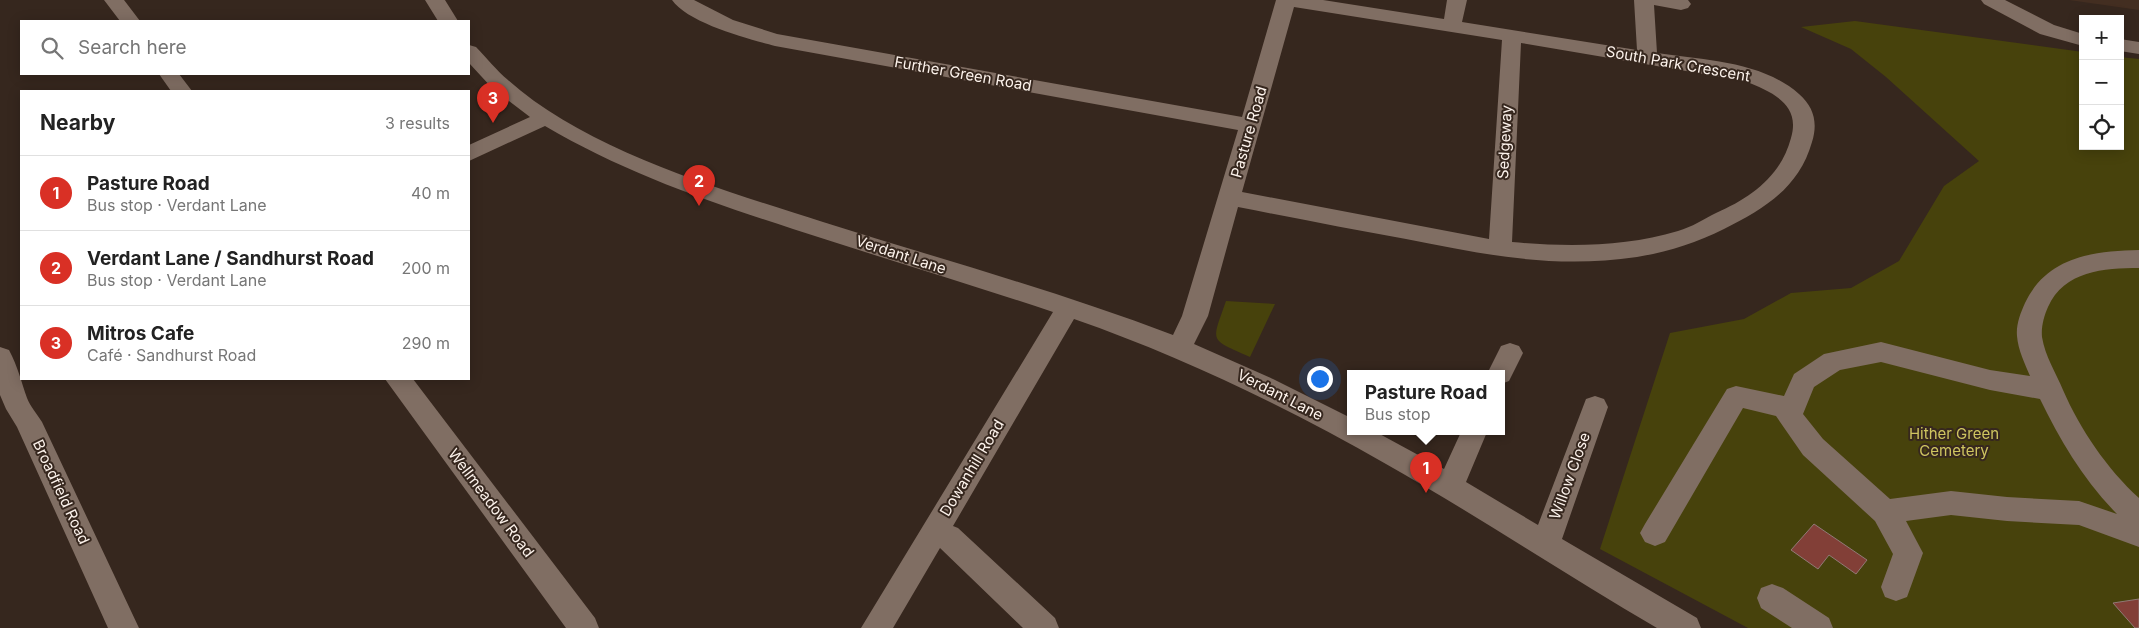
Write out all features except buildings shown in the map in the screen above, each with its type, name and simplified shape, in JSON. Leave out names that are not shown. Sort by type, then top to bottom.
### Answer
[{"type":"street","points":[[114,0],[129,20]]},
{"type":"street","points":[[435,0],[447,20]]},
{"type":"street","name":"Further Green Road","points":[[682,0],[724,23],[775,40],[1251,125]]},
{"type":"street","name":"Pasture Road","points":[[1179,348],[1195,316],[1286,0]]},
{"type":"street","name":"South Park Crescent","points":[[1230,198],[1530,252],[1622,250],[1664,243],[1687,236],[1741,211],[1766,195],[1784,178],[1797,156],[1805,124],[1800,108],[1792,99],[1770,84],[1744,73],[1286,0]]},
{"type":"street","points":[[1452,26],[1456,0]]},
{"type":"street","points":[[1644,0],[1647,57]]},
{"type":"street","points":[[1656,0],[1681,4]]},
{"type":"street","points":[[1991,0],[2034,24],[2079,39]]},
{"type":"street","name":"Sedgeway","points":[[1500,248],[1512,36]]},
{"type":"street","points":[[2124,46],[2139,48]]},
{"type":"street","name":"Verdant Lane","points":[[470,52],[514,96],[545,116],[600,147],[676,180],[795,221],[1068,308],[1179,348],[1227,368],[1347,428]]},
{"type":"street","points":[[170,75],[181,90]]},
{"type":"street","points":[[470,154],[531,125],[545,116]]},
{"type":"street","points":[[2139,259],[2105,260],[2085,264],[2050,282],[2036,302],[2030,321],[2030,339],[2040,370],[2077,444],[2096,472],[2116,495],[2139,516]]},
{"type":"street","name":"Dowanhill Road","points":[[876,628],[1068,308]]},
{"type":"street","points":[[1896,587],[1908,553],[1885,512],[1813,448],[1789,416],[1803,381],[1834,361],[1881,352],[1990,380],[2050,390]]},
{"type":"street","name":"Broadfield Road","points":[[7,369],[15,402],[28,422],[124,628]]},
{"type":"street","name":"Wellmeadow Road","points":[[399,380],[584,628]]},
{"type":"street","points":[[1655,533],[1736,396],[1792,409]]},
{"type":"street","name":"Willow Close","points":[[1545,545],[1595,406]]},
{"type":"street","name":"Verdant Lane","points":[[1359,435],[1450,486],[1640,603],[1686,628]]},
{"type":"street","points":[[1450,486],[1473,435]]},
{"type":"street","points":[[1885,512],[1951,503],[2007,509],[2079,513],[2139,534]]},
{"type":"street","points":[[934,531],[948,537],[1044,628]]},
{"type":"street","points":[[1772,598],[1818,628]]},
{"type":"shaded area","points":[[2069,0],[2139,0],[2139,10]]},
{"type":"green space","name":"Hither Green Cemetery","points":[[1855,21],[2079,51],[2079,150],[2124,150],[2124,57],[2139,59],[2139,628],[1748,628],[1600,549],[1670,333],[1744,319],[1791,293],[1851,288],[1899,261],[1944,186],[1979,161],[1886,77],[1851,49],[1801,27]]},
{"type":"green space","points":[[1226,301],[1275,304],[1250,357],[1220,342],[1217,338],[1216,333]]},
{"type":"place","name":"Mitros Cafe","points":[[493,123]]},
{"type":"place","name":"Verdant Lane / Sandhurst Road","points":[[699,206]]},
{"type":"place","name":"Pasture Road","points":[[1426,493]]}]
